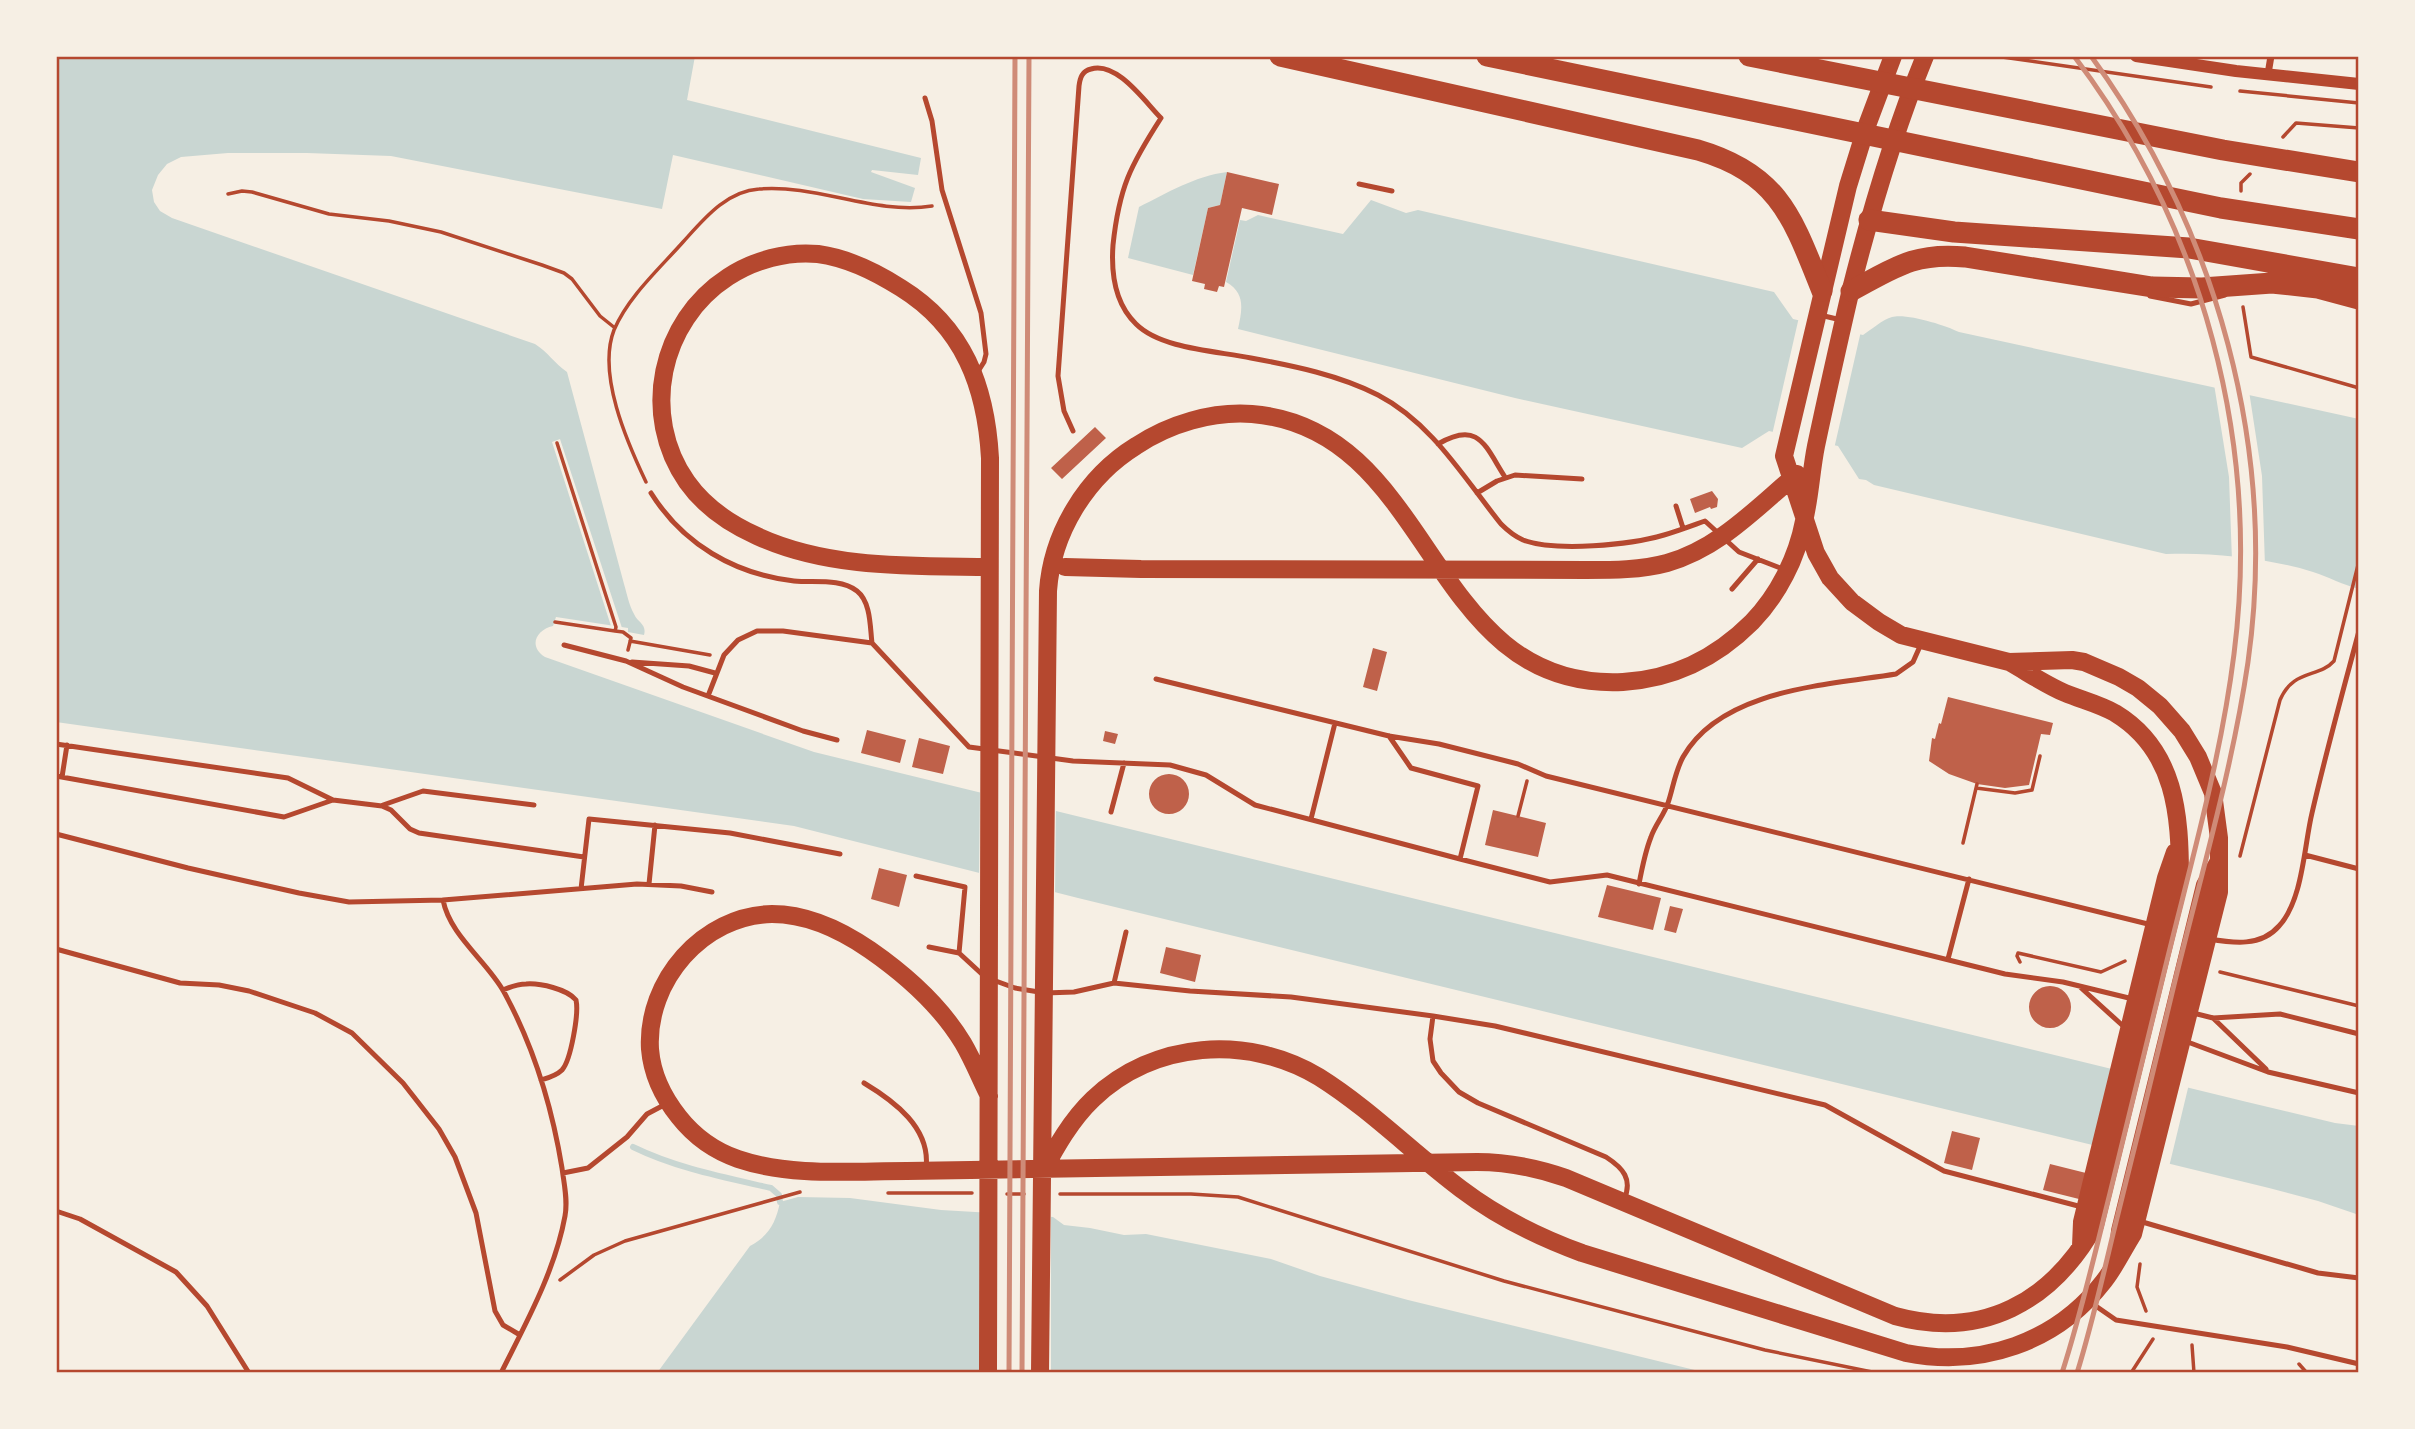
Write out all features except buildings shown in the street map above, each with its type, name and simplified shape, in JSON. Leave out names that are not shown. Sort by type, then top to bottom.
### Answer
[{"type":"highway","points":[[1280,56],[1698,150],[1726,159],[1759,179],[1785,208],[1794,222],[1822,291]]},
{"type":"highway","points":[[1487,56],[2221,208],[2359,229]]},
{"type":"highway","points":[[1749,56],[2223,150],[2359,172]]},
{"type":"highway","points":[[1869,220],[1954,232],[2189,248],[2359,278]]},
{"type":"highway","points":[[1851,291],[1894,267],[1915,259],[1938,256],[1965,257],[2125,284],[2167,288],[2245,284],[2300,285],[2359,299]]},
{"type":"main road","points":[[1759,506],[1786,448],[1848,186],[1893,56]]},
{"type":"main road","points":[[1040,1373],[1048,591],[1054,554],[1076,506],[1101,475],[1132,448],[1166,429],[1204,418],[1242,413],[1279,419],[1311,431],[1355,458],[1368,470],[1393,498],[1451,585],[1484,627],[1506,647],[1529,662],[1568,677],[1596,681],[1624,682],[1681,670],[1718,650],[1761,612],[1787,570],[1804,522],[1815,453],[1876,193],[1925,56]]},
{"type":"main road","points":[[981,567],[886,564],[831,558],[784,547],[748,532],[709,506],[688,483],[668,444],[662,402],[664,370],[672,340],[684,318],[699,300],[721,281],[746,267],[771,258],[802,254],[841,259],[870,270],[908,292],[947,328],[962,349],[975,375],[986,414],[990,475],[988,1373]]},
{"type":"main road","points":[[1042,1173],[1076,1118],[1091,1101],[1122,1076],[1157,1059],[1172,1055],[1218,1049],[1248,1051],[1269,1055],[1305,1070],[1343,1094],[1445,1176],[1508,1220],[1564,1246],[1851,1337],[1927,1357],[1959,1359],[1992,1353],[2023,1343],[2062,1321],[2087,1300],[2105,1280],[2117,1260],[2219,860],[2216,808],[2207,775],[2191,744],[2160,706],[2119,677],[2084,662],[2009,662],[1922,642],[1890,629],[1852,602],[1822,564],[1804,522],[1791,479],[1786,448]]},
{"type":"main road","points":[[1065,566],[1155,569],[1625,569],[1669,563],[1723,537],[1791,479],[1815,453]]},
{"type":"main road","points":[[989,1096],[958,1035],[927,998],[900,973],[861,944],[813,920],[770,914],[722,926],[698,942],[680,961],[660,998],[652,1022],[650,1049],[658,1082],[683,1123],[709,1145],[738,1159],[756,1164],[815,1171],[1492,1162],[1549,1172],[1895,1316],[1934,1324],[1975,1320],[2021,1304],[2060,1275],[2081,1250],[2095,1220],[2180,839],[2174,792],[2158,756],[2138,732],[2113,712],[2063,692],[2009,662]]},
{"type":"street","points":[[2137,56],[2359,84]]},
{"type":"street","points":[[2268,74],[2271,56]]},
{"type":"lane","points":[[1073,431],[1064,411],[1058,376],[1079,86],[1084,72],[1091,68],[1102,68],[1121,75],[1161,118],[1122,188],[1112,264],[1115,289],[1128,315],[1145,331],[1172,342],[1288,365],[1360,386],[1399,407],[1438,444],[1508,531],[1534,543],[1614,544],[1650,539],[1705,521],[1739,552],[1787,570]]},
{"type":"lane","points":[[925,99],[932,121],[942,190],[981,313],[986,354],[981,369],[975,375]]},
{"type":"lane","points":[[1359,184],[1392,191]]},
{"type":"lane","points":[[1816,317],[1844,323]]},
{"type":"lane","points":[[1438,444],[1456,435],[1474,435],[1481,439],[1505,477]]},
{"type":"lane","points":[[1477,493],[1505,477],[1525,474],[1583,479]]},
{"type":"lane","points":[[651,493],[671,521],[703,548],[721,559],[762,575],[793,581],[837,583],[857,591],[868,611],[872,643],[969,747],[1073,761],[1170,765],[1206,775],[1255,804],[1550,882],[1607,875],[2005,974],[2078,985],[2159,1005]]},
{"type":"lane","points":[[1676,506],[1683,528]]},
{"type":"lane","points":[[1732,589],[1758,559]]},
{"type":"lane","points":[[708,696],[719,662],[730,647],[757,631],[783,631],[872,643]]},
{"type":"lane","points":[[2187,934],[2241,943],[2262,938],[2281,925],[2291,907],[2305,855],[2311,816],[2359,631]]},
{"type":"lane","points":[[1639,884],[1651,835],[1667,805],[1683,756],[1696,738],[1736,709],[1765,698],[1896,674],[1913,662],[1922,642]]},
{"type":"lane","points":[[564,645],[626,662],[708,696],[803,731],[837,740]]},
{"type":"lane","points":[[626,662],[689,666],[715,673]]},
{"type":"lane","points":[[1156,679],[1389,736],[1439,744],[1518,764],[1546,776],[1969,878],[2174,931]]},
{"type":"lane","points":[[1311,819],[1335,723]]},
{"type":"lane","points":[[1389,736],[1411,768],[1478,786],[1460,859]]},
{"type":"lane","points":[[56,744],[288,778],[333,800],[382,806],[419,833],[584,856]]},
{"type":"lane","points":[[67,745],[59,777],[284,817],[333,800]]},
{"type":"lane","points":[[1111,812],[1124,763]]},
{"type":"lane","points":[[382,806],[423,791],[534,804]]},
{"type":"lane","points":[[581,889],[589,819],[758,837],[840,854]]},
{"type":"lane","points":[[649,884],[656,825]]},
{"type":"lane","points":[[56,834],[188,868],[325,898],[370,902],[443,900],[649,884],[712,892]]},
{"type":"lane","points":[[2305,855],[2359,869]]},
{"type":"lane","points":[[916,876],[965,887],[959,953]]},
{"type":"lane","points":[[1948,960],[1969,878]]},
{"type":"lane","points":[[443,900],[448,918],[503,990],[518,1021],[541,1080],[558,1145],[566,1202],[561,1233],[550,1268],[501,1373]]},
{"type":"lane","points":[[1114,983],[1126,932]]},
{"type":"lane","points":[[929,947],[959,953],[986,977],[1030,991],[1059,994],[1114,983],[1290,997],[1495,1026],[1825,1105],[1944,1171],[2095,1220]]},
{"type":"lane","points":[[56,949],[180,983],[219,985],[249,991],[316,1013],[352,1033],[403,1083],[439,1129],[455,1157],[476,1213],[495,1311],[503,1325],[520,1335]]},
{"type":"lane","points":[[503,990],[531,984],[566,992],[576,1000],[577,1013],[567,1062],[558,1073],[541,1080]]},
{"type":"lane","points":[[2078,985],[2122,1025],[2149,1032]]},
{"type":"lane","points":[[2172,1008],[2213,1018],[2280,1014],[2359,1034]]},
{"type":"lane","points":[[1433,1016],[1430,1040],[1433,1061],[1449,1083],[1478,1103],[1606,1157],[1620,1166],[1626,1174],[1628,1184],[1622,1202]]},
{"type":"lane","points":[[2213,1018],[2268,1072]]},
{"type":"lane","points":[[2163,1036],[2203,1046],[2268,1072],[2359,1093]]},
{"type":"lane","points":[[864,1083],[890,1100],[919,1133],[926,1153],[926,1170]]},
{"type":"lane","points":[[562,1173],[588,1168],[627,1137],[647,1114],[668,1102]]},
{"type":"lane","points":[[56,1211],[80,1219],[176,1272],[207,1306],[249,1373]]},
{"type":"lane","points":[[2125,1228],[2199,1237],[2318,1273],[2359,1278]]},
{"type":"lane","points":[[2087,1300],[2116,1320],[2287,1347],[2359,1364]]},
{"type":"path","points":[[651,493],[612,390],[611,344],[615,328],[630,303],[715,209],[747,191],[769,188],[884,206],[934,206]]},
{"type":"path","points":[[228,194],[252,192],[329,214],[389,221],[441,232],[541,265],[564,273],[572,279],[600,316],[615,328]]},
{"type":"path","points":[[557,443],[616,627],[615,631]]},
{"type":"path","points":[[2243,842],[2283,694],[2299,678],[2332,665],[2359,561]]},
{"type":"path","points":[[555,622],[623,632],[631,638],[630,642],[708,654]]},
{"type":"path","points":[[2327,667],[2330,674]]},
{"type":"path","points":[[1963,844],[1977,786],[2015,793],[2032,790],[2040,757]]},
{"type":"path","points":[[1518,816],[1530,769]]},
{"type":"path","points":[[2026,954],[2063,963]]},
{"type":"path","points":[[571,1271],[594,1255],[625,1241],[798,1191],[808,1192]]},
{"type":"path","points":[[879,1193],[975,1194]]},
{"type":"path","points":[[1002,1194],[1030,1194]]},
{"type":"path","points":[[1057,1194],[1191,1194],[1248,1199],[1504,1281],[1765,1350],[1877,1373]]},
{"type":"path","points":[[2131,1373],[2157,1334],[2137,1287],[2140,1262]]},
{"type":"path","points":[[2192,1343],[2193,1373]]},
{"type":"shaded area","points":[[56,56],[695,56],[687,100],[921,158],[918,175],[871,172],[915,188],[911,202],[863,199],[673,155],[662,209],[391,156],[228,153],[181,157],[167,164],[158,175],[152,190],[154,202],[160,211],[172,218],[535,344],[567,372],[628,599],[645,631],[644,635],[628,632],[628,628],[556,617],[553,626],[542,631],[536,639],[537,648],[545,657],[814,752],[2247,1102],[2359,1126],[2359,1215],[2269,1188],[1078,898],[794,826],[56,722]]},
{"type":"shaded area","points":[[1227,172],[1220,205],[1208,208],[1193,275],[1128,258],[1139,207],[1192,181]]},
{"type":"shaded area","points":[[1371,200],[1406,213],[1418,210],[1774,292],[1793,319],[1863,335],[1892,317],[1916,318],[1959,332],[2359,419],[2359,589],[2313,572],[2278,563],[2221,555],[2166,554],[1874,485],[1859,479],[1838,446],[1769,431],[1742,448],[1515,398],[1238,329],[1240,297],[1226,282],[1240,220],[1246,221],[1258,215],[1343,234]]},
{"type":"shaded area","points":[[798,1197],[850,1198],[941,1210],[1053,1217],[1064,1225],[1124,1235],[1146,1234],[1271,1259],[1320,1276],[1408,1300],[1707,1373],[657,1373],[750,1246],[771,1228],[780,1202]]},
{"type":"pier","points":[[1799,317],[1861,331],[1834,449],[1772,435]]},
{"type":"pier","points":[[2214,384],[2249,391],[2262,476],[2265,566],[2232,561],[2229,477]]},
{"type":"pier","points":[[560,439],[622,628],[611,626],[552,442]]},
{"type":"pier","points":[[980,788],[1056,807],[1055,896],[979,876]]},
{"type":"pier","points":[[2113,1066],[2189,1084],[2169,1167],[2093,1148]]},
{"type":"pier","points":[[980,1209],[1051,1214],[1051,1373],[980,1373]]},
{"type":"waterway","points":[[633,1147],[683,1166],[771,1188],[779,1195],[780,1202]]},
{"type":"railway","points":[[1009,1373],[1015,56]]},
{"type":"railway","points":[[1022,1373],[1029,56]]},
{"type":"railway","points":[[2062,1373],[2093,1261],[2212,779],[2234,654],[2240,575],[2239,495],[2229,417],[2212,340],[2188,264],[2157,191],[2119,122],[2074,56]]},
{"type":"railway","points":[[2077,1373],[2224,784],[2248,662],[2255,582],[2254,502],[2245,423],[2228,344],[2204,268],[2173,194],[2135,123],[2091,56]]}]
